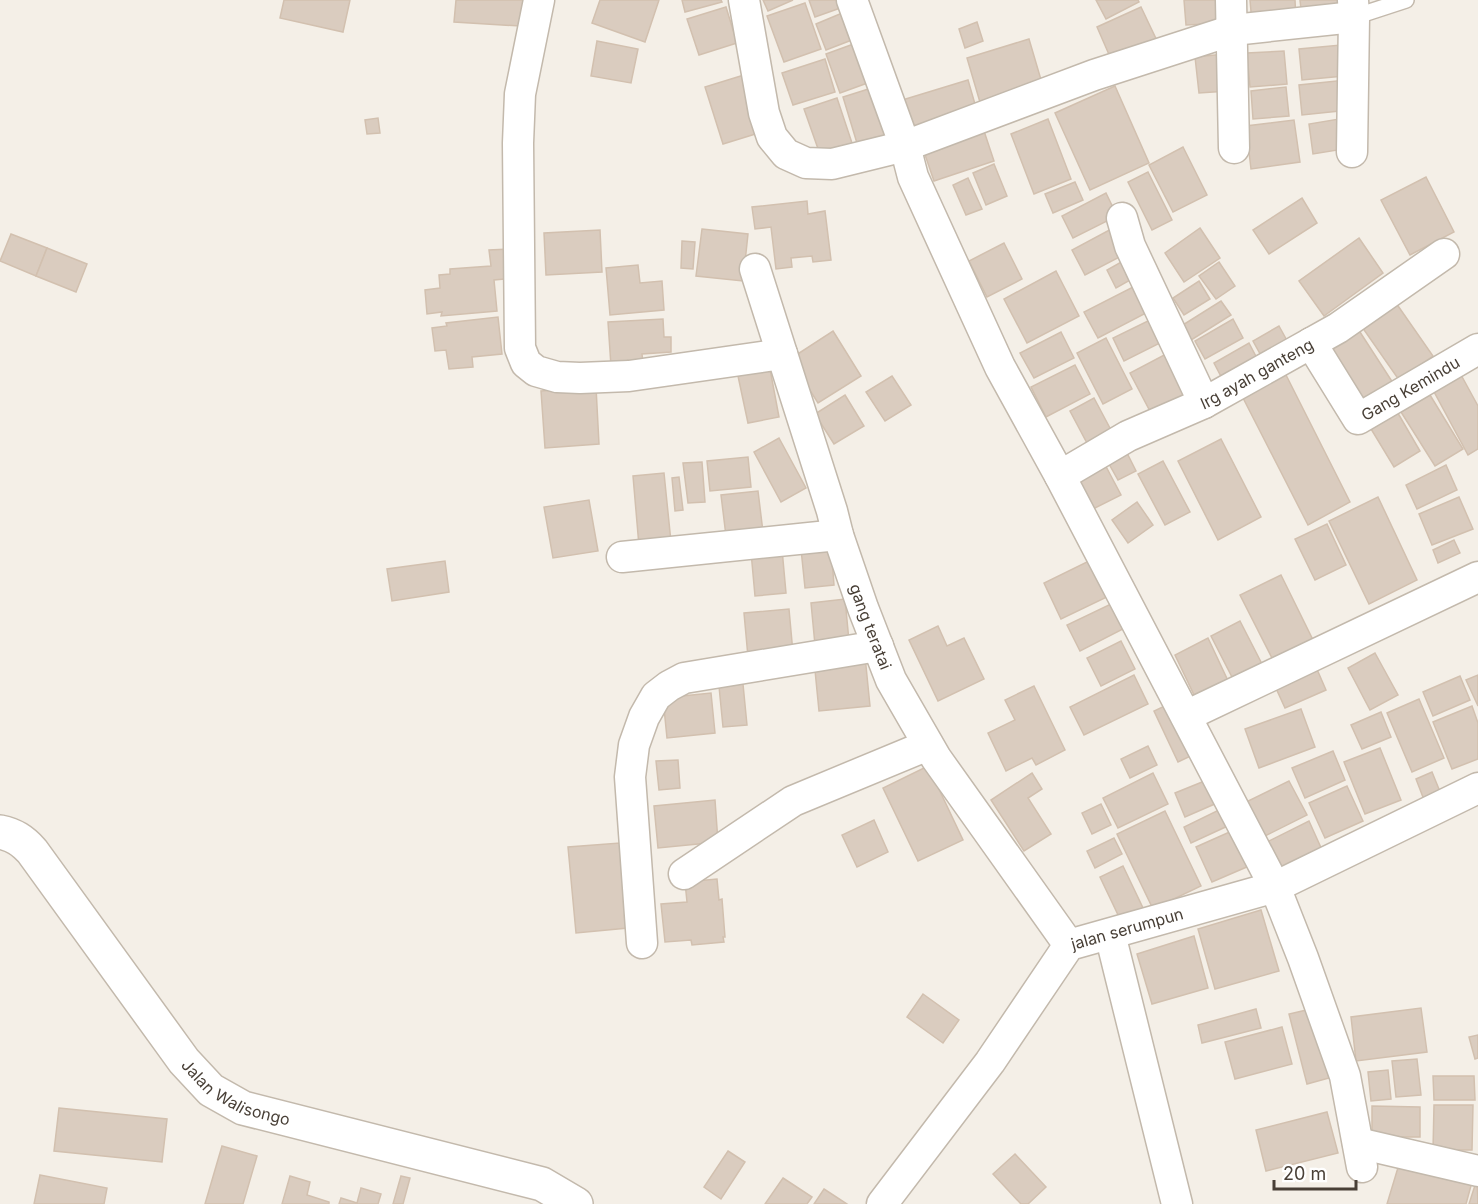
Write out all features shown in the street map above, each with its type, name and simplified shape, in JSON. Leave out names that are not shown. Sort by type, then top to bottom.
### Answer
[{"type":"street","points":[[539,0],[520,94],[518,143],[520,348],[526,363],[536,371],[580,378],[629,376],[782,354]]},
{"type":"street","points":[[744,0],[764,113],[772,137],[786,154],[806,163],[832,164],[904,146],[1094,75],[1233,30],[1353,9],[1352,152]]},
{"type":"street","points":[[852,0],[913,177],[1000,367],[1060,476],[1275,887],[1345,1076],[1360,1155],[1478,1171]]},
{"type":"street","points":[[1232,0],[1233,148]]},
{"type":"street","points":[[1122,218],[1130,246],[1204,403]]},
{"type":"street","name":"lrg ayah ganteng","points":[[1060,476],[1128,436],[1204,403],[1338,328],[1444,254]]},
{"type":"street","name":"gang teratai","points":[[755,269],[838,536],[891,680],[928,746],[1069,945]]},
{"type":"street","name":"Gang Kemindu","points":[[1311,343],[1358,419],[1478,349]]},
{"type":"street","points":[[622,557],[838,536]]},
{"type":"street","points":[[1186,716],[1478,577]]},
{"type":"street","points":[[642,944],[630,777],[634,745],[644,717],[656,696],[684,678],[878,646]]},
{"type":"street","points":[[684,874],[793,801],[928,746]]},
{"type":"street","name":"jalan serumpun","points":[[882,1204],[990,1062],[1069,945],[1275,887],[1478,788]]},
{"type":"street","name":"Jalan Walisongo","points":[[0,832],[15,836],[32,851],[184,1061],[211,1090],[243,1108],[542,1184],[576,1204]]},
{"type":"street","points":[[1110,934],[1177,1204]]},
{"type":"lane","points":[[1353,9],[1406,0]]},
{"type":"building","points":[[284,0],[350,0],[343,32],[280,18]]},
{"type":"building","points":[[456,0],[531,0],[530,13],[521,12],[520,26],[454,22]]},
{"type":"building","points":[[600,0],[659,0],[645,42],[592,23]]},
{"type":"building","points":[[682,0],[721,0],[722,2],[685,12]]},
{"type":"building","points":[[763,0],[793,0],[768,11]]},
{"type":"building","points":[[809,0],[844,0],[846,6],[815,17]]},
{"type":"building","points":[[1096,0],[1138,0],[1139,2],[1106,19]]},
{"type":"building","points":[[1184,0],[1224,0],[1225,23],[1186,25]]},
{"type":"building","points":[[1250,0],[1295,0],[1296,20],[1252,23]]},
{"type":"building","points":[[1300,0],[1343,0],[1344,14],[1302,18]]},
{"type":"building","points":[[805,3],[821,49],[784,62],[767,16]]},
{"type":"building","points":[[726,7],[737,43],[699,55],[687,19]]},
{"type":"building","points":[[1141,7],[1159,45],[1114,66],[1097,27]]},
{"type":"building","points":[[847,11],[857,38],[826,50],[816,24]]},
{"type":"building","points":[[977,22],[983,41],[965,48],[959,29]]},
{"type":"building","points":[[1029,39],[1044,90],[982,109],[967,58]]},
{"type":"building","points":[[597,41],[638,49],[631,83],[591,76]]},
{"type":"building","points":[[859,42],[873,81],[840,93],[826,54]]},
{"type":"building","points":[[1341,45],[1344,76],[1302,80],[1299,49]]},
{"type":"building","points":[[1284,51],[1287,84],[1250,87],[1247,53]]},
{"type":"building","points":[[1225,54],[1228,91],[1199,93],[1195,57]]},
{"type":"building","points":[[825,59],[835,92],[793,105],[782,73]]},
{"type":"building","points":[[744,75],[762,132],[723,144],[705,87]]},
{"type":"building","points":[[968,80],[977,111],[909,132],[899,101]]},
{"type":"building","points":[[1346,80],[1349,110],[1302,115],[1299,85]]},
{"type":"building","points":[[878,86],[895,142],[860,153],[843,97]]},
{"type":"building","points":[[1115,86],[1149,163],[1090,190],[1055,113]]},
{"type":"building","points":[[1286,87],[1289,116],[1253,119],[1251,91]]},
{"type":"building","points":[[837,98],[854,149],[822,160],[804,109]]},
{"type":"building","points":[[378,118],[380,133],[367,134],[365,120]]},
{"type":"building","points":[[1048,119],[1071,179],[1034,194],[1011,134]]},
{"type":"building","points":[[1339,119],[1344,149],[1313,154],[1309,124]]},
{"type":"building","points":[[1294,120],[1300,162],[1251,169],[1246,126]]},
{"type":"building","points":[[982,125],[994,161],[934,181],[922,146]]},
{"type":"building","points":[[1183,147],[1207,195],[1173,212],[1149,165]]},
{"type":"building","points":[[994,164],[1007,196],[986,205],[973,173]]},
{"type":"building","points":[[1148,172],[1172,220],[1152,230],[1128,182]]},
{"type":"building","points":[[1426,177],[1454,232],[1410,255],[1381,200]]},
{"type":"building","points":[[968,178],[982,209],[966,215],[953,185]]},
{"type":"building","points":[[1075,182],[1083,200],[1053,213],[1045,194]]},
{"type":"building","points":[[1106,193],[1117,216],[1073,238],[1062,216]]},
{"type":"building","points":[[1302,198],[1317,223],[1269,254],[1253,230]]},
{"type":"building","points":[[807,201],[808,214],[825,211],[831,260],[813,262],[812,256],[791,258],[792,267],[776,269],[771,227],[755,229],[752,207]]},
{"type":"building","points":[[1115,227],[1129,252],[1085,275],[1072,250]]},
{"type":"building","points":[[1200,228],[1220,258],[1184,282],[1165,253]]},
{"type":"building","points":[[702,229],[748,234],[743,281],[696,276]]},
{"type":"building","points":[[600,230],[602,272],[546,275],[544,233]]},
{"type":"building","points":[[11,234],[47,248],[36,276],[0,261]]},
{"type":"building","points":[[1359,238],[1383,273],[1324,316],[1299,281]]},
{"type":"building","points":[[682,241],[695,242],[693,269],[681,268]]},
{"type":"building","points":[[1004,243],[1022,279],[987,297],[969,261]]},
{"type":"building","points":[[47,248],[87,264],[76,292],[36,276]]},
{"type":"building","points":[[512,249],[514,278],[494,280],[497,311],[441,316],[442,312],[427,314],[425,290],[440,288],[439,275],[450,274],[450,269],[491,266],[489,250]]},
{"type":"building","points":[[1123,261],[1132,279],[1116,288],[1107,270]]},
{"type":"building","points":[[1219,262],[1235,286],[1216,299],[1199,276]]},
{"type":"building","points":[[638,265],[640,283],[662,281],[664,310],[610,315],[606,268]]},
{"type":"building","points":[[1056,271],[1079,316],[1027,343],[1004,299]]},
{"type":"building","points":[[1199,281],[1210,299],[1184,315],[1173,298]]},
{"type":"building","points":[[1135,286],[1148,312],[1098,338],[1084,312]]},
{"type":"building","points":[[1221,301],[1231,315],[1188,342],[1178,328]]},
{"type":"building","points":[[1396,303],[1433,356],[1399,380],[1362,327]]},
{"type":"building","points":[[498,317],[502,354],[472,357],[473,367],[449,369],[446,350],[435,351],[432,328],[447,326],[446,323]]},
{"type":"building","points":[[1154,318],[1164,341],[1124,361],[1113,338]]},
{"type":"building","points":[[663,319],[664,337],[671,337],[671,352],[642,354],[643,364],[611,366],[608,322]]},
{"type":"building","points":[[1233,319],[1243,338],[1205,359],[1195,341]]},
{"type":"building","points":[[1279,326],[1290,346],[1264,361],[1253,341]]},
{"type":"building","points":[[1358,329],[1395,386],[1363,407],[1326,350]]},
{"type":"building","points":[[833,331],[861,376],[818,403],[790,359]]},
{"type":"building","points":[[1061,332],[1074,358],[1034,378],[1020,353]]},
{"type":"building","points":[[1106,338],[1132,389],[1103,404],[1077,353]]},
{"type":"building","points":[[1249,343],[1261,366],[1226,386],[1214,363]]},
{"type":"building","points":[[1168,353],[1191,394],[1152,415],[1130,373]]},
{"type":"building","points":[[1075,365],[1090,394],[1046,417],[1031,387]]},
{"type":"building","points":[[770,369],[779,417],[748,423],[738,376]]},
{"type":"building","points":[[1283,369],[1350,502],[1308,525],[1240,392]]},
{"type":"building","points":[[1460,373],[1478,406],[1478,449],[1468,455],[1432,388]]},
{"type":"building","points":[[892,376],[911,405],[885,421],[866,392]]},
{"type":"building","points":[[596,387],[599,444],[545,448],[541,391]]},
{"type":"building","points":[[845,395],[864,426],[834,444],[815,414]]},
{"type":"building","points":[[1430,395],[1463,449],[1435,466],[1401,412]]},
{"type":"building","points":[[1094,398],[1112,432],[1088,445],[1070,411]]},
{"type":"building","points":[[1392,403],[1420,451],[1394,467],[1365,419]]},
{"type":"building","points":[[779,438],[806,488],[781,502],[754,452]]},
{"type":"building","points":[[1221,439],[1261,517],[1218,540],[1178,461]]},
{"type":"building","points":[[1123,445],[1136,471],[1118,480],[1104,455]]},
{"type":"building","points":[[748,457],[751,487],[710,491],[707,461]]},
{"type":"building","points":[[1102,459],[1121,495],[1091,510],[1073,475]]},
{"type":"building","points":[[1163,461],[1190,512],[1165,525],[1138,474]]},
{"type":"building","points":[[702,462],[705,502],[688,503],[683,463]]},
{"type":"building","points":[[1446,465],[1457,490],[1417,509],[1406,485]]},
{"type":"building","points":[[664,473],[671,542],[639,546],[633,476]]},
{"type":"building","points":[[679,477],[683,510],[675,511],[672,478]]},
{"type":"building","points":[[758,491],[763,532],[726,536],[721,495]]},
{"type":"building","points":[[1378,497],[1417,580],[1369,604],[1329,521]]},
{"type":"building","points":[[1459,497],[1473,529],[1432,545],[1419,514]]},
{"type":"building","points":[[589,500],[598,551],[553,558],[544,507]]},
{"type":"building","points":[[1137,502],[1153,525],[1128,543],[1112,520]]},
{"type":"building","points":[[1327,524],[1346,565],[1315,580],[1295,539]]},
{"type":"building","points":[[1454,540],[1460,553],[1438,563],[1433,550]]},
{"type":"building","points":[[831,547],[834,585],[805,588],[801,549]]},
{"type":"building","points":[[782,549],[786,593],[755,596],[751,552]]},
{"type":"building","points":[[1091,560],[1109,596],[1061,619],[1044,583]]},
{"type":"building","points":[[445,561],[449,592],[392,601],[387,569]]},
{"type":"building","points":[[1281,575],[1313,640],[1273,660],[1240,595]]},
{"type":"building","points":[[845,599],[849,641],[815,645],[811,603]]},
{"type":"building","points":[[1111,604],[1123,629],[1080,651],[1067,625]]},
{"type":"building","points":[[789,609],[793,653],[748,657],[744,613]]},
{"type":"building","points":[[1240,621],[1263,666],[1234,681],[1211,636]]},
{"type":"building","points":[[938,626],[947,646],[964,638],[984,679],[938,701],[909,640]]},
{"type":"building","points":[[1208,638],[1229,683],[1196,699],[1175,655]]},
{"type":"building","points":[[1121,641],[1135,669],[1101,686],[1087,658]]},
{"type":"building","points":[[1375,653],[1398,695],[1370,710],[1348,668]]},
{"type":"building","points":[[865,656],[870,706],[819,711],[814,660]]},
{"type":"building","points":[[1316,667],[1326,690],[1285,708],[1275,686]]},
{"type":"building","points":[[742,674],[747,725],[723,727],[718,676]]},
{"type":"building","points":[[1134,675],[1148,704],[1084,735],[1070,707]]},
{"type":"building","points":[[1478,675],[1478,706],[1466,680]]},
{"type":"building","points":[[1460,676],[1470,700],[1433,716],[1423,692]]},
{"type":"building","points":[[1034,686],[1065,750],[1036,765],[1032,758],[1006,771],[988,733],[1015,720],[1005,700]]},
{"type":"building","points":[[711,693],[715,733],[667,738],[663,698]]},
{"type":"building","points":[[1419,699],[1444,758],[1412,772],[1387,713]]},
{"type":"building","points":[[1171,703],[1195,754],[1178,762],[1154,711]]},
{"type":"building","points":[[1472,706],[1478,723],[1478,759],[1452,769],[1433,722]]},
{"type":"building","points":[[1301,709],[1315,747],[1259,768],[1245,729]]},
{"type":"building","points":[[1381,712],[1391,737],[1362,749],[1351,725]]},
{"type":"building","points":[[1148,746],[1157,765],[1130,778],[1121,759]]},
{"type":"building","points":[[1380,748],[1401,800],[1365,814],[1344,762]]},
{"type":"building","points":[[1333,751],[1345,780],[1305,798],[1292,768]]},
{"type":"building","points":[[678,760],[680,788],[659,790],[656,761]]},
{"type":"building","points":[[928,766],[963,840],[918,861],[883,788]]},
{"type":"building","points":[[1432,772],[1443,799],[1426,805],[1416,779]]},
{"type":"building","points":[[1032,773],[1042,789],[1028,798],[1051,834],[1024,851],[991,800]]},
{"type":"building","points":[[1153,773],[1168,804],[1118,828],[1103,798]]},
{"type":"building","points":[[1207,780],[1217,803],[1185,817],[1175,793]]},
{"type":"building","points":[[1289,781],[1307,815],[1263,837],[1246,802]]},
{"type":"building","points":[[1347,786],[1363,821],[1325,838],[1309,803]]},
{"type":"building","points":[[715,800],[718,842],[658,848],[654,806]]},
{"type":"building","points":[[1101,804],[1111,825],[1092,834],[1082,813]]},
{"type":"building","points":[[1225,807],[1232,824],[1191,843],[1184,827]]},
{"type":"building","points":[[1165,811],[1201,886],[1153,909],[1117,834]]},
{"type":"building","points":[[874,820],[888,852],[857,867],[842,835]]},
{"type":"building","points":[[1309,821],[1322,850],[1279,871],[1265,843]]},
{"type":"building","points":[[1234,830],[1249,866],[1212,882],[1196,847]]},
{"type":"building","points":[[1114,838],[1122,854],[1095,868],[1087,851]]},
{"type":"building","points":[[620,843],[628,928],[576,933],[568,847]]},
{"type":"building","points":[[1123,866],[1143,908],[1120,919],[1100,877]]},
{"type":"building","points":[[717,879],[719,900],[722,899],[724,942],[692,945],[691,940],[665,942],[661,904],[687,902],[685,882]]},
{"type":"building","points":[[1261,910],[1279,971],[1215,989],[1198,929]]},
{"type":"building","points":[[1194,936],[1208,988],[1152,1004],[1137,954]]},
{"type":"building","points":[[923,994],[959,1020],[943,1043],[907,1017]]},
{"type":"building","points":[[1421,1008],[1427,1052],[1356,1061],[1351,1017]]},
{"type":"building","points":[[1256,1009],[1261,1028],[1202,1043],[1198,1025]]},
{"type":"building","points":[[1311,1009],[1329,1078],[1307,1084],[1289,1014]]},
{"type":"building","points":[[1282,1027],[1292,1064],[1235,1079],[1225,1042]]},
{"type":"building","points":[[1478,1035],[1478,1058],[1475,1059],[1469,1037]]},
{"type":"building","points":[[1417,1059],[1421,1095],[1396,1097],[1392,1061]]},
{"type":"building","points":[[1388,1070],[1391,1099],[1371,1101],[1368,1072]]},
{"type":"building","points":[[1433,1076],[1474,1076],[1475,1100],[1434,1100]]},
{"type":"building","points":[[1434,1105],[1473,1105],[1472,1150],[1433,1150]]},
{"type":"building","points":[[1372,1106],[1420,1107],[1420,1137],[1372,1137]]},
{"type":"building","points":[[59,1108],[167,1119],[162,1162],[54,1151]]},
{"type":"building","points":[[1327,1112],[1338,1153],[1266,1171],[1256,1130]]},
{"type":"building","points":[[222,1146],[257,1156],[243,1204],[205,1204]]},
{"type":"building","points":[[728,1151],[745,1162],[721,1199],[704,1187]]},
{"type":"building","points":[[1015,1154],[1046,1187],[1028,1204],[1021,1204],[993,1174]]},
{"type":"building","points":[[1400,1161],[1472,1182],[1466,1204],[1387,1204]]},
{"type":"building","points":[[40,1175],[107,1188],[104,1204],[34,1204]]},
{"type":"building","points":[[290,1176],[310,1182],[307,1195],[329,1202],[329,1204],[282,1204]]},
{"type":"building","points":[[401,1176],[410,1178],[403,1204],[393,1204]]},
{"type":"building","points":[[783,1178],[812,1197],[807,1204],[765,1204]]},
{"type":"building","points":[[1477,1179],[1478,1204],[1469,1204]]},
{"type":"building","points":[[361,1188],[381,1194],[378,1204],[339,1204],[341,1198],[357,1203]]},
{"type":"building","points":[[824,1189],[847,1204],[814,1204]]}]
